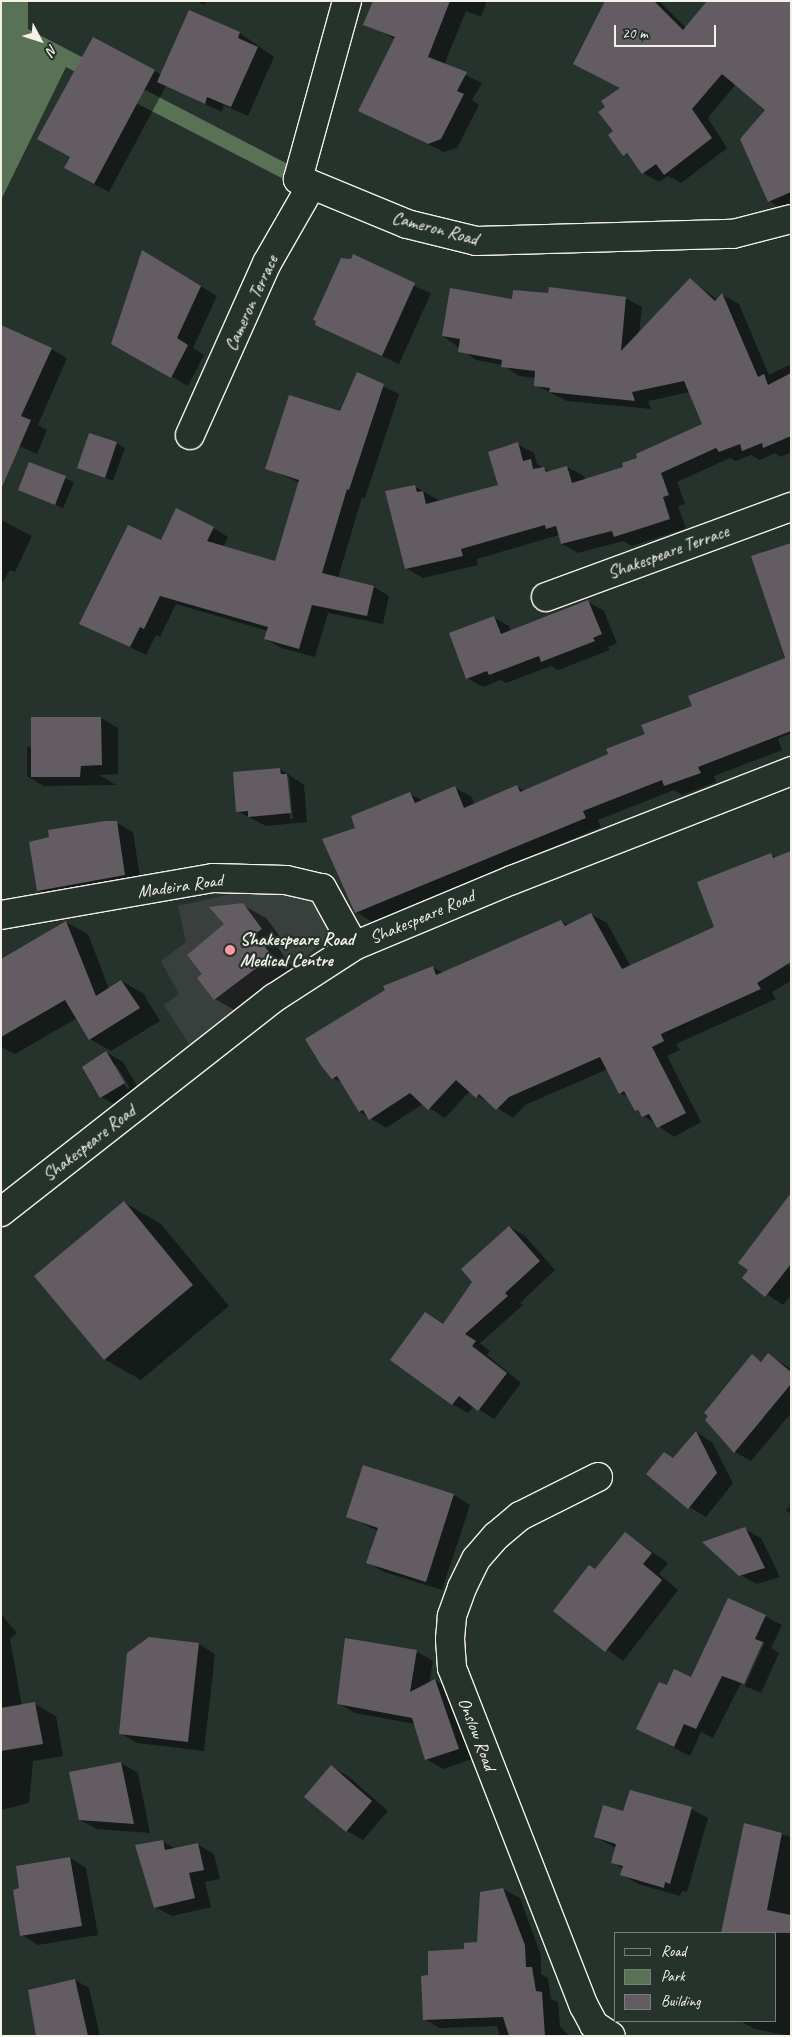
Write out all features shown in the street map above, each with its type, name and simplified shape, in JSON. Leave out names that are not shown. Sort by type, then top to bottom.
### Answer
[{"type":"street","points":[[298,179],[347,1]]},
{"type":"street","name":"Cameron Road","points":[[298,179],[407,224],[476,241],[733,234],[791,219]]},
{"type":"street","name":"Cameron Terrace","points":[[190,435],[267,263],[310,188],[298,179]]},
{"type":"street","name":"Shakespeare Terrace","points":[[546,598],[791,507]]},
{"type":"street","name":"Shakespeare Road","points":[[1,1212],[274,998],[354,946],[512,880],[791,771]]},
{"type":"street","name":"Madeira Road","points":[[1,915],[214,878],[286,880],[322,888],[354,946]]},
{"type":"street","name":"Onslow Road","points":[[598,1477],[520,1516],[496,1536],[476,1559],[462,1588],[452,1616],[450,1639],[452,1668],[584,2006],[594,2025],[611,2036]]},
{"type":"shaded area","points":[[317,875],[304,896],[320,906],[333,934],[192,1049],[164,1005],[179,994],[161,961],[186,942],[178,906]]},
{"type":"green space","points":[[1,1],[28,1],[28,29],[305,173],[299,187],[66,67],[1,200]]},
{"type":"building","points":[[373,1],[450,1],[428,57],[467,72],[457,91],[464,94],[441,139],[428,144],[358,111],[395,37],[363,25]]},
{"type":"building","points":[[605,1],[654,1],[683,30],[707,1],[791,1],[791,192],[768,202],[740,139],[765,110],[722,74],[692,109],[712,138],[664,175],[656,164],[642,174],[627,153],[623,156],[608,135],[613,131],[598,112],[605,107],[601,101],[620,88],[573,64]]},
{"type":"building","points":[[189,10],[240,32],[238,38],[258,47],[231,107],[207,97],[205,104],[157,82]]},
{"type":"building","points":[[93,37],[155,70],[94,184],[64,168],[70,157],[37,139]]},
{"type":"building","points":[[142,250],[201,286],[177,338],[188,345],[171,378],[111,344]]},
{"type":"building","points":[[353,254],[415,283],[382,356],[315,325],[316,321],[313,320],[341,258],[351,259]]},
{"type":"building","points":[[690,278],[715,301],[722,293],[758,377],[764,374],[768,385],[791,373],[791,436],[763,448],[762,443],[742,451],[740,444],[719,452],[716,448],[661,473],[669,495],[663,497],[670,519],[614,537],[612,531],[561,544],[556,526],[546,529],[545,525],[461,549],[463,556],[405,569],[385,491],[415,485],[417,492],[423,491],[426,504],[498,485],[488,452],[518,442],[523,461],[531,459],[533,469],[544,467],[546,472],[567,466],[572,483],[623,467],[622,463],[637,458],[636,454],[702,424],[684,381],[632,392],[635,401],[549,392],[550,388],[534,386],[535,371],[501,367],[502,360],[458,352],[460,339],[442,336],[450,288],[512,299],[513,290],[548,293],[549,287],[626,297],[621,351]]},
{"type":"building","points":[[1,325],[52,348],[21,416],[31,420],[1,489]]},
{"type":"building","points":[[357,372],[384,384],[349,490],[347,489],[322,573],[374,586],[367,616],[312,605],[299,649],[264,639],[268,627],[160,596],[144,629],[140,627],[130,647],[79,624],[128,525],[161,540],[176,508],[214,527],[207,541],[275,561],[299,480],[265,469],[289,395],[340,411]]},
{"type":"building","points":[[89,433],[117,442],[105,478],[77,468]]},
{"type":"building","points":[[29,462],[66,476],[55,505],[18,490]]},
{"type":"building","points":[[791,543],[791,731],[698,767],[701,773],[664,786],[662,780],[583,811],[586,818],[355,913],[322,839],[355,828],[351,816],[410,792],[415,803],[455,786],[464,808],[517,785],[520,792],[608,754],[606,749],[645,734],[641,725],[692,706],[688,696],[785,658],[751,556]]},
{"type":"building","points":[[588,600],[602,634],[593,638],[595,641],[541,662],[539,656],[489,675],[487,671],[466,679],[449,633],[494,616],[501,634]]},
{"type":"building","points":[[31,717],[101,717],[102,765],[81,766],[80,777],[31,777]]},
{"type":"building","points":[[280,768],[281,774],[287,774],[291,813],[248,817],[248,811],[236,812],[233,772]]},
{"type":"building","points":[[105,821],[117,821],[125,875],[37,891],[29,842],[49,837],[48,830]]},
{"type":"building","points":[[791,851],[791,962],[757,983],[761,989],[661,1034],[664,1041],[652,1047],[686,1113],[657,1128],[649,1114],[642,1117],[638,1110],[635,1111],[624,1091],[619,1094],[600,1057],[509,1097],[496,1110],[479,1094],[476,1098],[456,1080],[428,1110],[410,1093],[369,1120],[363,1110],[359,1112],[337,1076],[332,1079],[322,1067],[305,1039],[385,990],[383,986],[433,966],[436,975],[561,920],[565,926],[591,913],[622,969],[714,927],[697,882],[771,853],[773,858]]},
{"type":"building","name":"Shakespeare Road Medical Centre","points":[[243,903],[262,929],[255,934],[272,956],[214,1000],[197,978],[202,974],[187,955],[224,924],[209,907]]},
{"type":"building","points":[[66,921],[96,996],[121,980],[140,1008],[89,1040],[65,1000],[1,1037],[1,959]]},
{"type":"building","points":[[106,1051],[125,1083],[100,1098],[82,1067]]},
{"type":"building","points":[[791,1193],[791,1264],[765,1297],[742,1278],[748,1270],[738,1263]]},
{"type":"building","points":[[124,1201],[193,1285],[104,1360],[34,1276]]},
{"type":"building","points":[[509,1226],[540,1261],[505,1293],[508,1296],[465,1334],[476,1341],[472,1346],[507,1373],[478,1411],[459,1396],[452,1405],[390,1360],[425,1312],[443,1324],[472,1282],[461,1269]]},
{"type":"building","points":[[768,1353],[791,1372],[791,1384],[734,1453],[705,1420],[708,1416],[704,1413],[752,1354],[761,1362]]},
{"type":"building","points":[[696,1431],[717,1473],[688,1509],[646,1474],[664,1452],[673,1458]]},
{"type":"building","points":[[363,1465],[454,1494],[426,1582],[366,1563],[378,1528],[346,1517]]},
{"type":"building","points":[[745,1527],[765,1568],[739,1576],[702,1542]]},
{"type":"building","points":[[625,1532],[652,1553],[643,1564],[662,1580],[605,1652],[553,1611],[589,1565],[595,1569]]},
{"type":"building","points":[[728,1598],[766,1615],[755,1639],[763,1642],[744,1684],[722,1676],[696,1729],[684,1724],[674,1747],[636,1729],[659,1682],[667,1685],[674,1669],[691,1677]]},
{"type":"building","points":[[149,1637],[199,1643],[188,1742],[119,1734],[127,1653]]},
{"type":"building","points":[[345,1638],[417,1650],[410,1692],[435,1679],[459,1749],[425,1760],[412,1718],[337,1704]]},
{"type":"building","points":[[35,1702],[43,1744],[1,1751],[1,1708]]},
{"type":"building","points":[[121,1762],[134,1824],[79,1820],[69,1772]]},
{"type":"building","points":[[331,1765],[372,1801],[346,1832],[304,1797]]},
{"type":"building","points":[[630,1790],[692,1807],[670,1884],[665,1882],[664,1888],[620,1875],[623,1866],[611,1863],[616,1844],[594,1837],[603,1805],[623,1811]]},
{"type":"building","points":[[744,1823],[782,1833],[767,1910],[791,1915],[791,1933],[721,1932]]},
{"type":"building","points":[[163,1840],[165,1850],[198,1843],[204,1870],[189,1873],[195,1898],[154,1908],[135,1845]]},
{"type":"building","points":[[70,1857],[82,1926],[20,1936],[13,1890],[19,1888],[16,1866]]},
{"type":"building","points":[[503,1888],[525,1945],[526,1967],[532,1967],[536,1991],[542,1992],[545,2036],[509,2036],[503,2017],[423,2020],[421,1976],[428,1975],[428,1951],[464,1949],[464,1943],[477,1942],[480,1892]]},
{"type":"building","points":[[75,1979],[88,2036],[36,2036],[28,1990]]},
{"type":"place","name":"Shakespeare Road Medical Centre","points":[[230,950]]}]
